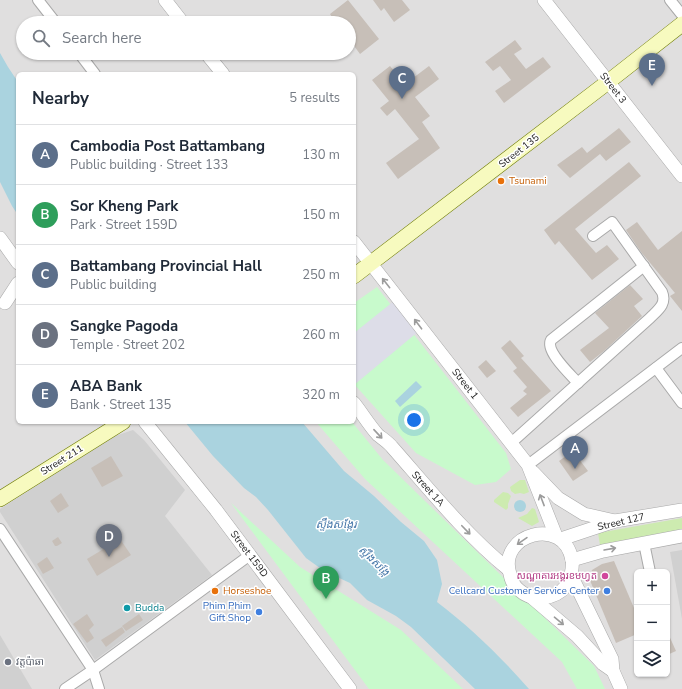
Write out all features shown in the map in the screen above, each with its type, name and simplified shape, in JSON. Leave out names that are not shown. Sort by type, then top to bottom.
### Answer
[{"type":"main road","name":"Street 135","points":[[356,275],[682,24]]},
{"type":"main road","name":"Street 211","points":[[0,499],[120,424]]},
{"type":"street","points":[[38,0],[51,16]]},
{"type":"street","points":[[165,0],[178,16]]},
{"type":"street","name":"Street 3","points":[[544,0],[682,176]]},
{"type":"street","points":[[670,0],[682,15]]},
{"type":"street","points":[[84,60],[93,72]]},
{"type":"street","points":[[212,60],[221,72]]},
{"type":"street","points":[[511,443],[650,318],[664,302],[662,292],[612,222],[594,236]]},
{"type":"street","points":[[0,238],[16,260]]},
{"type":"street","name":"Street 1","points":[[356,245],[529,467],[558,537]]},
{"type":"street","points":[[578,383],[557,359],[550,348],[549,344],[551,340],[644,266]]},
{"type":"street","points":[[2,305],[16,286]]},
{"type":"street","points":[[2,305],[16,296]]},
{"type":"street","points":[[615,521],[584,514],[558,498],[529,467],[682,348]]},
{"type":"street","points":[[656,368],[682,403]]},
{"type":"street","name":"Street 1A","points":[[356,406],[378,435],[391,445],[465,529],[508,569]]},
{"type":"street","name":"Street 159D","points":[[147,424],[216,510],[350,689]]},
{"type":"street","name":"Street 127","points":[[558,537],[615,521],[682,510]]},
{"type":"street","points":[[0,529],[93,670],[99,689]]},
{"type":"street","points":[[613,671],[602,664],[577,636],[530,596],[519,590],[512,581],[508,569],[509,557],[514,546],[523,538],[535,534],[547,534],[558,537],[569,551],[572,560],[572,575],[612,659],[613,671],[621,689]]},
{"type":"street","points":[[572,560],[603,551],[682,536]]},
{"type":"street","points":[[644,543],[649,569]]},
{"type":"street","points":[[65,689],[250,555]]},
{"type":"street","points":[[530,596],[542,598],[555,594],[565,586],[572,575]]},
{"type":"shaded area","points":[[0,0],[682,0],[682,689],[0,689]]},
{"type":"shaded area","points":[[394,301],[419,331],[356,383],[356,331]]},
{"type":"shaded area","points":[[133,430],[144,440],[185,490],[165,516],[212,575],[95,660],[0,512],[0,509],[115,436]]},
{"type":"shaded area","points":[[682,550],[682,619],[670,552]]},
{"type":"shaded area","name":"វត្តប៉ាឆា","points":[[0,635],[32,689],[0,689]]},
{"type":"green space","points":[[377,287],[506,453],[511,469],[496,482],[475,485],[416,453],[356,386],[356,302]]},
{"type":"green space","points":[[318,424],[354,424],[383,460],[594,666],[605,689],[577,689],[562,662],[365,479]]},
{"type":"green space","points":[[520,480],[525,480],[529,492],[524,494],[515,494],[511,491],[510,487]]},
{"type":"green space","points":[[503,492],[508,493],[511,496],[508,508],[506,510],[494,502],[494,500]]},
{"type":"green space","points":[[231,503],[300,567],[401,630],[463,689],[369,689]]},
{"type":"green space","points":[[532,508],[535,509],[539,522],[532,526],[518,518],[527,514]]},
{"type":"green space","points":[[682,518],[682,530],[600,545],[598,533]]},
{"type":"water","points":[[0,53],[16,79],[16,212],[0,182]]},
{"type":"water","points":[[416,381],[422,387],[400,407],[395,401]]},
{"type":"water","name":"ស្ទឹងសង្កែរ","points":[[187,424],[304,424],[344,471],[424,541],[437,560],[442,584],[437,602],[485,643],[529,689],[475,689],[411,627],[396,616],[367,600],[350,583],[324,571],[306,558],[268,510],[213,456]]},
{"type":"water","points":[[518,500],[522,500],[526,506],[522,512],[518,512],[514,508],[514,504]]},
{"type":"building","points":[[348,0],[379,39],[360,54],[356,49],[356,16],[331,16],[330,14]]},
{"type":"building","points":[[373,0],[402,0],[410,10],[394,22],[384,8],[381,11]]},
{"type":"building","points":[[515,40],[522,49],[514,54],[526,69],[543,57],[551,67],[504,103],[495,91],[511,80],[500,66],[493,71],[485,62]]},
{"type":"building","points":[[390,66],[405,84],[429,66],[439,79],[415,97],[430,116],[422,122],[440,148],[398,179],[386,163],[419,139],[395,109],[387,116],[380,108],[389,101],[372,80]]},
{"type":"building","points":[[619,128],[631,142],[606,161],[600,154],[570,178],[557,165],[582,147],[587,153]]},
{"type":"building","points":[[629,162],[641,176],[575,229],[596,253],[607,245],[619,259],[592,280],[559,241],[555,245],[544,230]]},
{"type":"building","points":[[637,222],[658,250],[682,231],[682,311],[670,296],[675,293],[641,252],[626,230]]},
{"type":"building","points":[[630,285],[643,299],[634,306],[642,316],[590,362],[580,350],[609,328],[595,313]]},
{"type":"building","points":[[510,340],[524,356],[521,358],[551,391],[518,417],[510,408],[527,394],[523,391],[527,387],[513,371],[517,368],[501,348]]},
{"type":"building","points":[[486,360],[496,371],[487,378],[478,367]]},
{"type":"building","points":[[573,451],[588,471],[573,481],[559,461]]},
{"type":"building","points":[[111,456],[123,476],[102,487],[91,468]]},
{"type":"building","points":[[61,493],[69,506],[58,513],[50,501]]},
{"type":"building","points":[[58,537],[62,543],[55,546],[52,541]]},
{"type":"building","points":[[120,539],[131,555],[97,576],[87,559]]},
{"type":"building","points":[[47,557],[54,568],[43,574],[37,564]]},
{"type":"building","points":[[614,561],[634,608],[634,635],[616,643],[589,578],[592,570],[602,564]]},
{"type":"building","points":[[87,614],[94,625],[89,630],[94,638],[87,643],[73,624]]},
{"type":"building","points":[[139,614],[143,620],[126,631],[122,626]]},
{"type":"building","points":[[122,627],[125,632],[106,647],[101,640]]},
{"type":"building","points":[[670,638],[676,651],[670,654]]},
{"type":"place","name":"ABA Bank","points":[[652,86]]},
{"type":"place","name":"Battambang Provincial Hall","points":[[402,99]]},
{"type":"place","name":"Tsunami","points":[[501,181]]},
{"type":"place","name":"Cambodia Post Battambang","points":[[575,469]]},
{"type":"place","name":"Sangke Pagoda","points":[[109,557]]},
{"type":"place","name":"សណ្ឋាគារអង្គរខមហ្វត","points":[[605,576]]},
{"type":"place","name":"Horseshoe","points":[[215,591]]},
{"type":"place","name":"Cellcard Customer Service Center","points":[[607,591]]},
{"type":"place","name":"Sor Kheng Park","points":[[326,599]]},
{"type":"place","name":"Budda","points":[[127,608]]},
{"type":"place","name":"Phim Phim Gift Shop","points":[[259,612]]},
{"type":"place","name":"វត្តប៉ាឆា","points":[[8,662]]},
{"type":"water label","name":"ស្ទឹងសង្កែ","points":[[374,561]]}]
